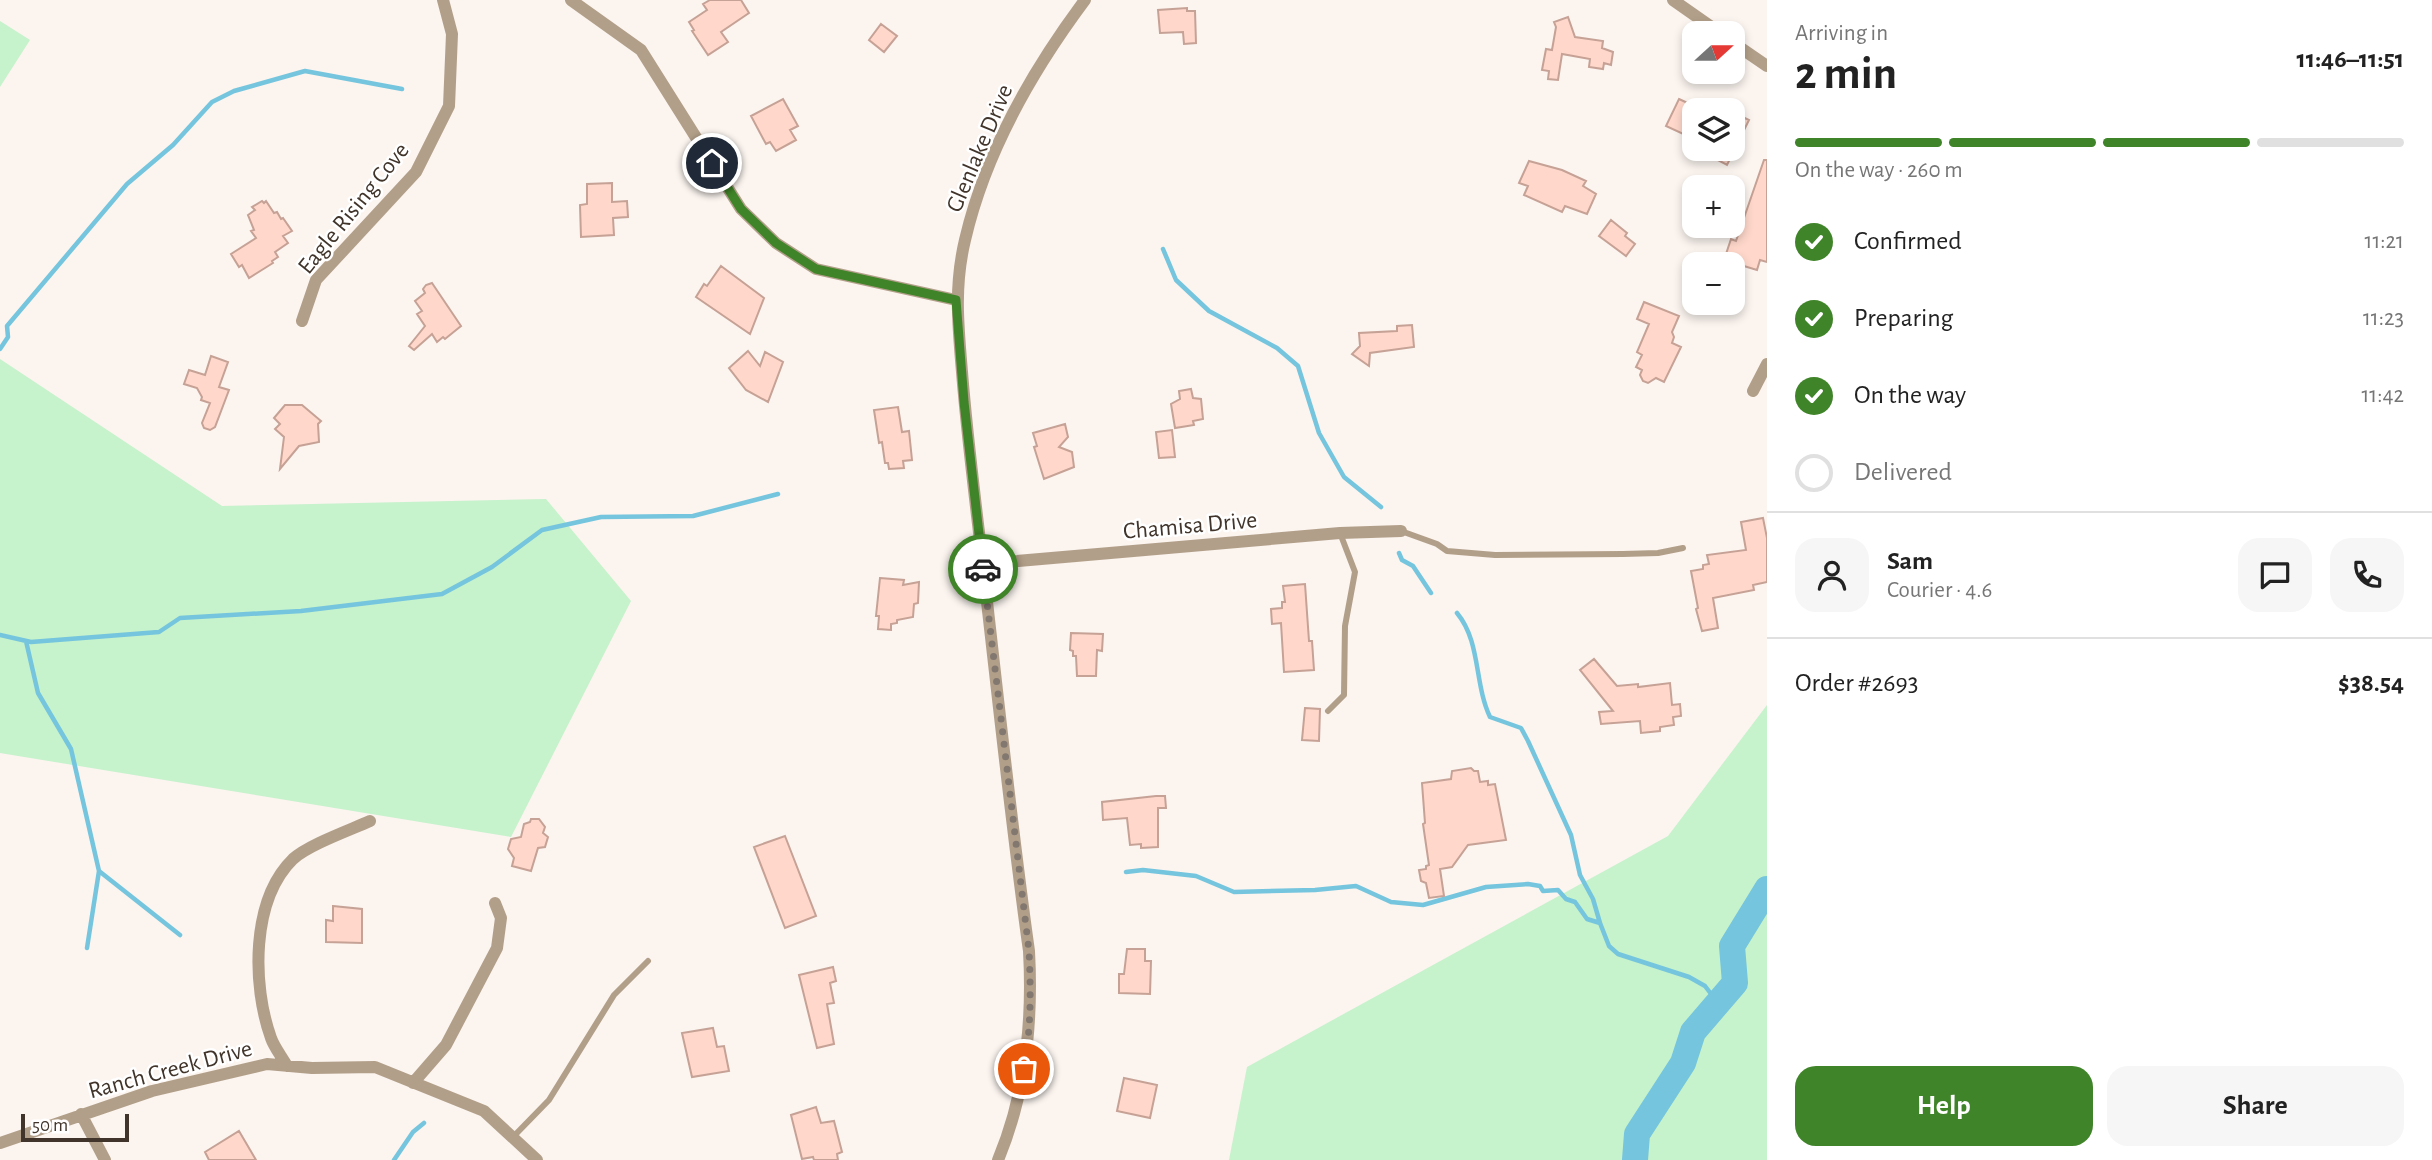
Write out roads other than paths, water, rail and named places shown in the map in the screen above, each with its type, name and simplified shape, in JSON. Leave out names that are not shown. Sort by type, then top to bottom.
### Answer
[{"type":"street","name":"Eagle Rising Cove","points":[[302,321],[316,280],[416,172],[449,106],[452,34],[443,0]]},
{"type":"street","points":[[570,0],[640,50],[741,209],[776,243],[816,269],[956,300]]},
{"type":"street","name":"Glenlake Drive","points":[[998,1160],[1019,1095],[1029,1043],[1032,998],[1029,951],[964,402],[956,300],[964,241],[977,195],[994,154],[1020,100],[1060,34],[1086,0]]},
{"type":"street","points":[[1673,0],[1703,21]]},
{"type":"street","points":[[1745,51],[1767,66]]},
{"type":"street","points":[[1753,391],[1767,364]]},
{"type":"street","name":"Chamisa Drive","points":[[983,564],[1340,533],[1401,531]]},
{"type":"street","points":[[287,1066],[271,1039],[261,983],[260,922],[268,897],[278,877],[295,857],[370,821]]},
{"type":"street","points":[[413,1083],[446,1045],[497,948],[501,918],[495,903]]},
{"type":"street","name":"Ranch Creek Drive","points":[[0,1143],[152,1091],[267,1064],[312,1068],[376,1067],[484,1111],[537,1160]]},
{"type":"street","points":[[81,1114],[105,1160]]},
{"type":"lane","points":[[1401,531],[1437,544],[1447,551],[1495,555],[1635,554],[1683,548]]},
{"type":"lane","points":[[1328,711],[1344,695],[1345,626],[1355,572],[1340,533]]},
{"type":"lane","points":[[513,1137],[549,1100],[614,995],[648,961]]},
{"type":"waterway","points":[[0,349],[8,337],[7,326],[127,184],[173,145],[212,102],[234,91],[305,71],[402,89]]},
{"type":"waterway","points":[[1163,249],[1176,280],[1209,311],[1277,348],[1298,366],[1319,433],[1344,477],[1381,507]]},
{"type":"waterway","points":[[0,635],[31,642],[159,632],[180,618],[301,611],[442,594],[492,567],[542,530],[601,517],[693,516],[778,494]]},
{"type":"waterway","points":[[1399,553],[1402,560],[1413,566],[1431,593]]},
{"type":"waterway","points":[[1457,613],[1470,637],[1481,690],[1490,717],[1521,728],[1528,741],[1571,835],[1580,875],[1593,899],[1600,923]]},
{"type":"waterway","points":[[26,641],[38,693],[71,749],[99,871],[87,948]]},
{"type":"waterway","points":[[1126,872],[1143,870],[1196,876],[1234,892],[1356,886],[1391,902],[1423,905],[1486,887],[1528,884],[1540,886],[1543,891],[1558,890],[1566,899],[1575,902],[1587,919],[1600,923],[1609,946],[1618,954],[1689,977],[1705,986],[1718,1003]]},
{"type":"waterway","points":[[99,871],[180,935]]},
{"type":"waterway","points":[[1635,1160],[1637,1134],[1683,1063],[1693,1032],[1735,983],[1732,946],[1767,889]]},
{"type":"waterway","points":[[394,1160],[413,1132],[424,1123]]}]
